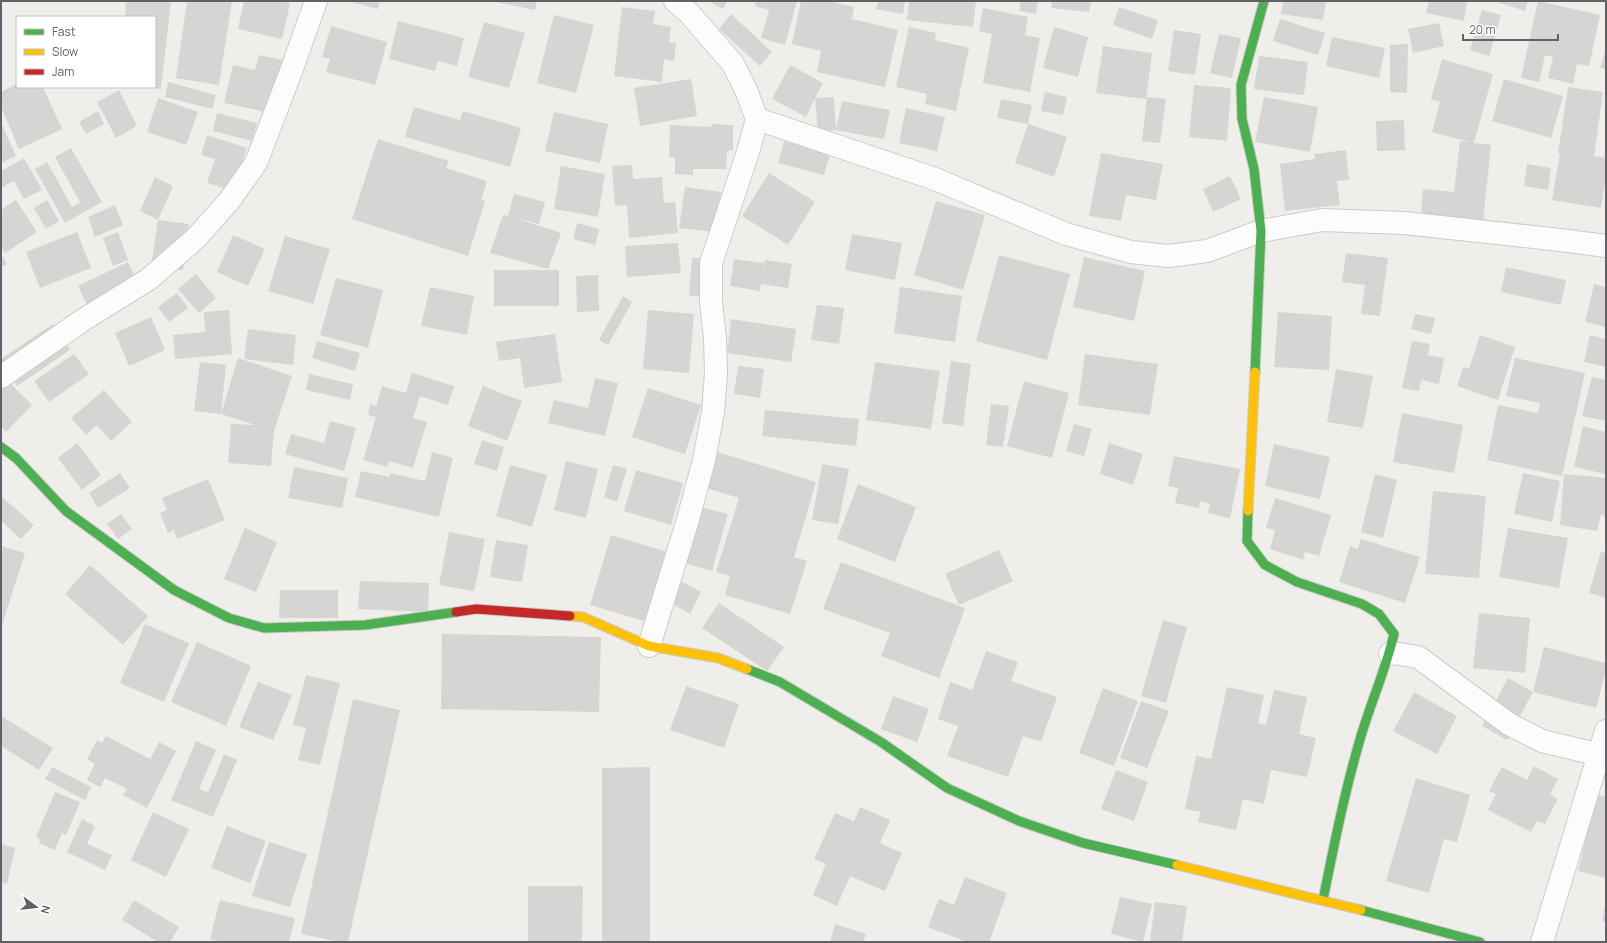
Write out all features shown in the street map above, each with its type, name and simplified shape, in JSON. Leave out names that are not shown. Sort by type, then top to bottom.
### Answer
[{"type":"street","points":[[1,377],[83,320],[149,279],[196,238],[229,201],[256,163],[316,1]]},
{"type":"street","points":[[649,646],[687,522],[705,452],[713,412],[716,374],[715,338],[711,302],[711,263],[748,152],[757,119],[746,90],[733,64],[689,13],[675,1]]},
{"type":"street","points":[[1264,1],[1241,85],[1242,119],[1254,169],[1261,231],[1247,541],[1264,565],[1297,582],[1362,604],[1379,614],[1394,634],[1390,654],[1363,728],[1337,830],[1323,900]]},
{"type":"street","points":[[757,119],[935,179],[1066,234],[1131,252],[1168,256],[1208,251],[1261,231],[1322,220],[1404,223],[1606,246]]},
{"type":"street","points":[[1,448],[16,458],[66,511],[126,556],[174,590],[229,618],[264,628],[357,625],[476,609],[583,617],[649,646],[718,658],[780,682],[881,742],[946,788],[1019,821],[1083,842],[1323,900],[1480,942]]},
{"type":"street","points":[[1390,654],[1393,653],[1418,657],[1509,724],[1542,741],[1600,755]]},
{"type":"street","points":[[1542,942],[1600,755],[1606,731]]},
{"type":"building","points":[[126,1],[171,1],[161,89],[155,88],[156,16],[125,16]]},
{"type":"building","points":[[187,1],[232,1],[219,85],[176,78]]},
{"type":"building","points":[[244,1],[282,1],[290,3],[282,39],[238,29]]},
{"type":"building","points":[[348,1],[380,1],[378,9]]},
{"type":"building","points":[[491,1],[537,1],[535,10]]},
{"type":"building","points":[[708,1],[727,1],[723,9]]},
{"type":"building","points":[[756,1],[797,1],[785,45],[761,38],[769,10],[755,6]]},
{"type":"building","points":[[801,1],[828,1],[854,7],[852,19],[898,30],[885,87],[817,72],[821,51],[792,44]]},
{"type":"building","points":[[878,1],[905,1],[903,14],[876,9]]},
{"type":"building","points":[[909,1],[976,1],[973,27],[907,20]]},
{"type":"building","points":[[1021,1],[1038,1],[1036,14],[1019,11]]},
{"type":"building","points":[[1052,1],[1091,1],[1089,12],[1051,8]]},
{"type":"building","points":[[1283,1],[1326,1],[1323,20],[1281,14]]},
{"type":"building","points":[[1429,1],[1467,1],[1464,21],[1426,13]]},
{"type":"building","points":[[1494,1],[1528,1],[1525,11]]},
{"type":"building","points":[[1538,1],[1600,15],[1589,66],[1577,64],[1573,84],[1548,78],[1553,57],[1545,55],[1539,82],[1521,78]]},
{"type":"building","points":[[622,7],[655,11],[653,24],[671,27],[669,42],[676,43],[674,61],[664,59],[662,82],[614,76]]},
{"type":"building","points":[[1119,7],[1158,20],[1152,39],[1113,25]]},
{"type":"building","points":[[983,8],[1028,17],[1025,35],[1040,38],[1030,92],[983,83],[992,34],[979,31]]},
{"type":"building","points":[[1482,10],[1501,15],[1489,56],[1470,50]]},
{"type":"building","points":[[731,14],[772,52],[760,66],[719,29]]},
{"type":"building","points":[[554,15],[594,25],[576,93],[537,83]]},
{"type":"building","points":[[1280,19],[1325,33],[1318,55],[1273,41]]},
{"type":"building","points":[[398,21],[464,38],[457,66],[438,61],[435,71],[389,59]]},
{"type":"building","points":[[484,22],[525,33],[509,88],[468,77]]},
{"type":"building","points":[[1439,23],[1444,46],[1413,53],[1408,29]]},
{"type":"building","points":[[331,26],[387,42],[375,85],[326,72],[330,59],[322,57]]},
{"type":"building","points":[[909,27],[936,33],[935,40],[969,48],[956,111],[925,104],[927,94],[896,87]]},
{"type":"building","points":[[1054,27],[1088,37],[1078,77],[1043,68]]},
{"type":"building","points":[[1174,30],[1201,34],[1195,75],[1168,71]]},
{"type":"building","points":[[1219,34],[1241,38],[1232,78],[1210,73]]},
{"type":"building","points":[[1332,37],[1385,48],[1379,78],[1326,66]]},
{"type":"building","points":[[1408,44],[1407,93],[1390,92],[1390,45]]},
{"type":"building","points":[[1103,46],[1152,53],[1146,99],[1096,93]]},
{"type":"building","points":[[1606,49],[1606,69],[1600,68]]},
{"type":"building","points":[[259,55],[283,60],[271,113],[224,103],[233,65],[255,70]]},
{"type":"building","points":[[1259,56],[1308,62],[1304,95],[1254,89]]},
{"type":"building","points":[[1442,59],[1493,74],[1474,143],[1491,145],[1483,222],[1421,216],[1423,189],[1454,192],[1460,141],[1470,142],[1432,132],[1440,102],[1431,99]]},
{"type":"building","points":[[790,65],[823,83],[806,117],[772,99]]},
{"type":"building","points":[[691,79],[697,116],[640,126],[634,88]]},
{"type":"building","points":[[1504,79],[1563,96],[1551,138],[1492,121]]},
{"type":"building","points":[[168,82],[216,95],[212,109],[165,97]]},
{"type":"building","points":[[16,84],[16,88],[43,88],[62,129],[19,149],[1,107],[1,92]]},
{"type":"building","points":[[1194,85],[1231,88],[1227,141],[1189,137]]},
{"type":"building","points":[[1568,87],[1603,92],[1594,156],[1606,158],[1606,176],[1601,208],[1552,200],[1560,153],[1558,153]]},
{"type":"building","points":[[119,90],[137,126],[116,138],[97,102]]},
{"type":"building","points":[[1045,92],[1067,97],[1063,115],[1041,111]]},
{"type":"building","points":[[834,97],[836,130],[818,132],[815,98]]},
{"type":"building","points":[[1147,97],[1166,99],[1160,143],[1142,141]]},
{"type":"building","points":[[1264,97],[1318,107],[1310,152],[1255,142]]},
{"type":"building","points":[[158,98],[198,112],[186,145],[147,132]]},
{"type":"building","points":[[1001,99],[1032,105],[1028,124],[997,118]]},
{"type":"building","points":[[842,101],[890,110],[884,139],[836,130]]},
{"type":"building","points":[[414,107],[460,120],[463,111],[521,128],[510,167],[405,137]]},
{"type":"building","points":[[906,108],[945,117],[937,151],[899,143]]},
{"type":"building","points":[[98,111],[104,124],[86,134],[79,122]]},
{"type":"building","points":[[554,112],[608,124],[600,163],[545,151]]},
{"type":"building","points":[[217,113],[257,123],[252,141],[213,131]]},
{"type":"building","points":[[1404,120],[1405,150],[1377,151],[1376,121]]},
{"type":"building","points":[[1,122],[16,156],[1,163]]},
{"type":"building","points":[[711,124],[733,125],[733,150],[727,151],[726,169],[693,169],[693,175],[675,174],[675,157],[669,157],[670,125],[712,127]]},
{"type":"building","points":[[1028,124],[1067,137],[1054,177],[1015,163]]},
{"type":"building","points":[[207,135],[247,148],[233,191],[207,183],[215,159],[201,155]]},
{"type":"building","points":[[378,139],[449,161],[446,168],[487,181],[481,200],[485,201],[468,256],[352,219]]},
{"type":"building","points":[[784,141],[830,154],[824,175],[778,163]]},
{"type":"building","points":[[71,148],[102,202],[65,223],[35,169],[47,162],[72,207],[80,202],[55,157]]},
{"type":"building","points":[[1346,150],[1349,180],[1337,181],[1340,205],[1285,211],[1280,164],[1315,159],[1314,154]]},
{"type":"building","points":[[1101,153],[1163,164],[1156,200],[1126,195],[1121,221],[1089,216]]},
{"type":"building","points":[[24,158],[42,190],[24,199],[14,181],[1,188],[1,171]]},
{"type":"building","points":[[1527,164],[1551,168],[1548,190],[1524,186]]},
{"type":"building","points":[[632,165],[633,179],[662,177],[664,203],[675,202],[678,233],[629,238],[627,205],[615,206],[612,166]]},
{"type":"building","points":[[561,166],[605,174],[598,217],[554,209]]},
{"type":"building","points":[[769,173],[815,202],[788,245],[742,216]]},
{"type":"building","points":[[1230,176],[1241,199],[1213,212],[1203,189]]},
{"type":"building","points":[[155,177],[173,186],[158,220],[140,211]]},
{"type":"building","points":[[685,187],[721,192],[715,232],[679,228]]},
{"type":"building","points":[[514,194],[545,202],[539,224],[512,217],[561,233],[548,269],[490,253],[503,215],[508,216]]},
{"type":"building","points":[[16,200],[37,232],[5,253],[1,246],[1,210]]},
{"type":"building","points":[[47,200],[59,221],[46,229],[34,208]]},
{"type":"building","points":[[936,201],[985,215],[963,290],[914,275]]},
{"type":"building","points":[[115,205],[123,225],[95,237],[88,217]]},
{"type":"building","points":[[158,220],[189,224],[183,270],[151,266]]},
{"type":"building","points":[[577,223],[599,229],[595,245],[573,239]]},
{"type":"building","points":[[77,232],[91,268],[40,288],[26,252]]},
{"type":"building","points":[[118,232],[128,260],[113,266],[103,238]]},
{"type":"building","points":[[852,234],[902,243],[895,280],[845,270]]},
{"type":"building","points":[[233,235],[265,249],[248,286],[217,272]]},
{"type":"building","points":[[285,236],[330,249],[313,304],[268,291]]},
{"type":"building","points":[[678,243],[681,273],[627,277],[625,246]]},
{"type":"building","points":[[1346,253],[1388,258],[1380,316],[1361,314],[1365,285],[1342,282]]},
{"type":"building","points":[[1,254],[7,264],[1,267]]},
{"type":"building","points":[[999,255],[1070,274],[1047,360],[976,341]]},
{"type":"building","points":[[1084,257],[1145,271],[1134,321],[1073,307]]},
{"type":"building","points":[[692,258],[707,258],[704,297],[689,296]]},
{"type":"building","points":[[734,259],[764,263],[762,276],[765,260],[792,264],[788,288],[761,284],[760,291],[730,286]]},
{"type":"building","points":[[128,262],[138,282],[88,307],[78,286]]},
{"type":"building","points":[[1506,267],[1566,280],[1561,305],[1501,292]]},
{"type":"building","points":[[494,270],[559,270],[559,306],[494,306]]},
{"type":"building","points":[[196,274],[216,298],[199,313],[178,289]]},
{"type":"building","points":[[598,275],[599,311],[577,312],[576,276]]},
{"type":"building","points":[[336,278],[383,290],[368,348],[320,335]]},
{"type":"building","points":[[1594,284],[1606,287],[1606,327],[1585,322]]},
{"type":"building","points":[[430,287],[474,296],[467,335],[421,326]]},
{"type":"building","points":[[900,287],[962,296],[955,342],[894,333]]},
{"type":"building","points":[[177,293],[188,308],[169,322],[158,307]]},
{"type":"building","points":[[623,296],[632,302],[608,345],[599,340]]},
{"type":"building","points":[[817,305],[844,308],[839,344],[811,340]]},
{"type":"building","points":[[229,310],[232,354],[175,359],[173,335],[205,332],[204,312]]},
{"type":"building","points":[[648,310],[694,314],[689,373],[643,369]]},
{"type":"building","points":[[1278,312],[1332,316],[1329,370],[1274,367]]},
{"type":"building","points":[[1415,314],[1435,318],[1431,334],[1411,329]]},
{"type":"building","points":[[151,317],[165,350],[129,366],[115,333]]},
{"type":"building","points":[[731,319],[796,329],[791,362],[727,353]]},
{"type":"building","points":[[53,324],[70,350],[17,386],[1,359]]},
{"type":"building","points":[[248,329],[296,335],[293,365],[244,359]]},
{"type":"building","points":[[555,334],[562,382],[524,388],[520,358],[499,361],[496,342]]},
{"type":"building","points":[[1480,335],[1515,347],[1498,400],[1457,386],[1463,367],[1469,369]]},
{"type":"building","points":[[1590,335],[1606,339],[1606,367],[1584,362]]},
{"type":"building","points":[[317,341],[360,353],[355,371],[312,358]]},
{"type":"building","points":[[1412,341],[1430,344],[1428,355],[1444,358],[1439,384],[1421,380],[1419,391],[1402,388]]},
{"type":"building","points":[[74,354],[89,374],[49,402],[34,381]]},
{"type":"building","points":[[1085,354],[1158,364],[1150,415],[1078,405]]},
{"type":"building","points":[[238,358],[292,376],[274,431],[271,466],[228,463],[231,424],[255,425],[221,414]]},
{"type":"building","points":[[1515,358],[1585,373],[1562,476],[1487,460],[1498,405],[1538,413],[1540,403],[1506,396]]},
{"type":"building","points":[[951,361],[971,364],[963,426],[942,423]]},
{"type":"building","points":[[200,362],[226,365],[221,414],[194,411]]},
{"type":"building","points":[[875,362],[940,371],[931,429],[866,420]]},
{"type":"building","points":[[738,366],[764,369],[760,398],[734,394]]},
{"type":"building","points":[[1336,369],[1373,376],[1363,428],[1327,422]]},
{"type":"building","points":[[412,373],[454,386],[448,405],[420,396],[413,418],[427,422],[413,468],[389,461],[388,467],[363,460],[376,417],[368,415],[370,404],[376,406],[382,386],[406,393]]},
{"type":"building","points":[[309,374],[353,384],[350,400],[306,390]]},
{"type":"building","points":[[1592,377],[1606,380],[1606,421],[1582,416]]},
{"type":"building","points":[[5,378],[32,405],[6,432],[1,426],[1,383]]},
{"type":"building","points":[[595,378],[618,383],[605,436],[548,423],[554,400],[588,408]]},
{"type":"building","points":[[1024,381],[1069,393],[1052,458],[1007,446]]},
{"type":"building","points":[[483,386],[522,401],[507,441],[468,426]]},
{"type":"building","points":[[648,388],[701,405],[685,454],[632,437]]},
{"type":"building","points":[[104,390],[132,422],[111,441],[97,425],[86,435],[71,418]]},
{"type":"building","points":[[991,404],[1009,406],[1003,447],[986,445]]},
{"type":"building","points":[[765,410],[859,419],[856,446],[762,436]]},
{"type":"building","points":[[1402,413],[1463,425],[1454,473],[1393,462]]},
{"type":"building","points":[[330,421],[356,428],[344,471],[285,454],[291,434],[324,443]]},
{"type":"building","points":[[1074,424],[1092,429],[1084,456],[1066,451]]},
{"type":"building","points":[[1583,426],[1606,432],[1606,474],[1574,467]]},
{"type":"building","points":[[482,440],[504,447],[497,471],[474,464]]},
{"type":"building","points":[[77,443],[101,475],[82,490],[58,458]]},
{"type":"building","points":[[1109,443],[1143,454],[1133,485],[1100,474]]},
{"type":"building","points":[[1274,444],[1330,457],[1320,499],[1265,486]]},
{"type":"building","points":[[711,450],[816,482],[794,557],[807,561],[790,614],[725,595],[730,576],[716,572],[739,498],[699,486]]},
{"type":"building","points":[[432,452],[453,458],[439,517],[355,497],[361,471],[390,477],[390,473],[425,481]]},
{"type":"building","points":[[1174,456],[1240,469],[1230,518],[1208,513],[1210,504],[1200,501],[1199,508],[1175,503],[1178,488],[1168,486]]},
{"type":"building","points":[[566,461],[598,469],[586,518],[554,510]]},
{"type":"building","points":[[822,464],[849,469],[838,524],[812,520]]},
{"type":"building","points":[[510,465],[547,475],[532,527],[496,516]]},
{"type":"building","points":[[613,465],[627,469],[617,502],[604,497]]},
{"type":"building","points":[[294,467],[348,478],[342,508],[288,498]]},
{"type":"building","points":[[636,470],[683,483],[671,525],[624,511]]},
{"type":"building","points":[[120,473],[130,488],[98,508],[89,493]]},
{"type":"building","points":[[1523,473],[1560,481],[1552,522],[1514,514]]},
{"type":"building","points":[[1375,474],[1397,480],[1383,538],[1361,532]]},
{"type":"building","points":[[1564,474],[1606,478],[1606,516],[1601,515],[1597,531],[1560,525]]},
{"type":"building","points":[[208,479],[225,520],[177,539],[174,530],[168,533],[160,513],[167,510],[162,498]]},
{"type":"building","points":[[858,484],[916,507],[895,562],[837,539]]},
{"type":"building","points":[[1433,491],[1486,496],[1479,578],[1425,574]]},
{"type":"building","points":[[1,496],[34,525],[21,539],[1,521]]},
{"type":"building","points":[[1275,498],[1331,515],[1319,556],[1305,552],[1303,560],[1270,549],[1275,530],[1266,528]]},
{"type":"building","points":[[697,506],[728,514],[712,571],[681,562]]},
{"type":"building","points":[[121,514],[132,529],[118,539],[107,524]]},
{"type":"building","points":[[245,528],[277,542],[256,592],[224,579]]},
{"type":"building","points":[[1508,528],[1568,538],[1559,588],[1499,577]]},
{"type":"building","points":[[449,532],[485,539],[474,591],[439,585]]},
{"type":"building","points":[[611,535],[671,553],[651,623],[590,605]]},
{"type":"building","points":[[1361,539],[1420,557],[1405,603],[1339,582],[1350,546],[1358,549]]},
{"type":"building","points":[[496,540],[528,545],[522,582],[490,577]]},
{"type":"building","points":[[1,546],[25,553],[1,628]]},
{"type":"building","points":[[999,550],[1013,581],[959,605],[945,574]]},
{"type":"building","points":[[1601,551],[1606,553],[1606,598],[1589,593]]},
{"type":"building","points":[[841,562],[965,608],[939,678],[881,656],[890,633],[823,609]]},
{"type":"building","points":[[90,565],[148,616],[123,645],[65,594]]},
{"type":"building","points":[[679,580],[701,592],[690,614],[667,601]]},
{"type":"building","points":[[360,581],[429,583],[428,612],[358,609]]},
{"type":"building","points":[[280,590],[338,590],[338,618],[279,618]]},
{"type":"building","points":[[719,603],[784,647],[767,671],[702,628]]},
{"type":"building","points":[[1479,613],[1530,618],[1525,673],[1473,668]]},
{"type":"building","points":[[1163,620],[1187,627],[1166,703],[1141,696]]},
{"type":"building","points":[[145,624],[189,643],[164,702],[120,683]]},
{"type":"building","points":[[442,634],[601,637],[599,712],[441,709]]},
{"type":"building","points":[[197,642],[251,666],[226,726],[171,702]]},
{"type":"building","points":[[1544,647],[1606,663],[1606,669],[1596,708],[1533,692]]},
{"type":"building","points":[[986,651],[1018,662],[1011,681],[1057,697],[1041,742],[1023,736],[1008,777],[947,756],[958,726],[938,719],[950,682],[972,690]]},
{"type":"building","points":[[306,675],[340,683],[320,765],[298,760],[306,728],[293,725]]},
{"type":"building","points":[[1508,678],[1533,692],[1507,740],[1482,726]]},
{"type":"building","points":[[258,682],[292,695],[273,740],[239,727]]},
{"type":"building","points":[[686,686],[739,704],[724,748],[670,730]]},
{"type":"building","points":[[1227,687],[1264,695],[1258,723],[1266,725],[1274,690],[1307,697],[1299,734],[1316,738],[1307,777],[1271,770],[1264,804],[1243,799],[1236,830],[1198,822],[1200,812],[1185,809],[1196,756],[1211,759]]},
{"type":"building","points":[[1103,688],[1138,701],[1114,766],[1079,753]]},
{"type":"building","points":[[1414,692],[1457,716],[1437,754],[1393,731]]},
{"type":"building","points":[[893,696],[929,709],[917,742],[881,729]]},
{"type":"building","points":[[353,699],[400,710],[348,942],[339,942],[301,934]]},
{"type":"building","points":[[1141,701],[1169,711],[1147,768],[1120,758]]},
{"type":"building","points":[[1,716],[53,748],[39,770],[1,746]]},
{"type":"building","points":[[106,736],[150,759],[159,742],[176,751],[147,808],[123,795],[127,789],[105,778],[100,787],[87,780],[95,764],[87,759],[97,740],[102,743]]},
{"type":"building","points":[[196,741],[216,750],[199,789],[208,793],[224,754],[237,760],[213,817],[171,800]]},
{"type":"building","points":[[1534,766],[1558,779],[1550,795],[1558,799],[1545,824],[1537,821],[1531,832],[1488,810],[1496,794],[1489,791],[1502,767],[1527,780]]},
{"type":"building","points":[[52,767],[91,787],[85,800],[45,779]]},
{"type":"building","points":[[650,767],[650,942],[602,942],[602,768]]},
{"type":"building","points":[[1116,770],[1148,782],[1134,821],[1101,809]]},
{"type":"building","points":[[1416,778],[1470,795],[1457,842],[1444,839],[1429,893],[1386,881]]},
{"type":"building","points":[[55,792],[80,802],[66,835],[62,833],[55,850],[39,843],[40,839],[36,837]]},
{"type":"building","points":[[1596,794],[1606,797],[1606,878],[1578,871]]},
{"type":"building","points":[[860,807],[890,820],[880,843],[902,853],[885,891],[850,876],[837,906],[813,895],[826,864],[814,859],[835,813],[854,821]]},
{"type":"building","points":[[153,812],[189,829],[166,877],[131,860]]},
{"type":"building","points":[[82,819],[95,826],[87,844],[112,855],[105,870],[67,852]]},
{"type":"building","points":[[227,826],[266,841],[250,883],[211,868]]},
{"type":"building","points":[[269,842],[307,854],[290,907],[252,896]]},
{"type":"building","points":[[1,844],[15,848],[7,884],[1,882]]},
{"type":"building","points":[[965,877],[1007,893],[989,942],[967,942],[928,927],[939,899],[954,905]]},
{"type":"building","points":[[528,886],[583,886],[582,942],[528,942]]},
{"type":"building","points":[[1120,897],[1152,904],[1143,942],[1111,934]]},
{"type":"building","points":[[134,900],[179,927],[170,942],[158,942],[122,920]]},
{"type":"building","points":[[220,900],[295,918],[289,942],[222,942],[210,939]]},
{"type":"building","points":[[1155,902],[1187,906],[1182,942],[1150,942]]},
{"type":"building","points":[[1606,907],[1606,922],[1602,921]]},
{"type":"building","points":[[835,924],[866,934],[863,942],[830,942]]},
{"type":"traffic: fast","points":[[1255,372],[1261,231],[1254,169],[1242,119],[1241,85],[1264,1]]},
{"type":"traffic: fast","points":[[1,447],[16,458],[66,511],[174,590],[229,618],[264,628],[365,625],[456,612]]},
{"type":"traffic: fast","points":[[1248,511],[1247,541],[1265,565],[1297,582],[1362,604],[1379,614],[1394,634],[1387,660],[1355,756],[1323,900]]},
{"type":"traffic: fast","points":[[747,669],[780,682],[881,742],[947,788],[1019,821],[1083,843],[1177,865]]},
{"type":"traffic: fast","points":[[1361,910],[1480,942]]},
{"type":"traffic: slow","points":[[1248,511],[1255,372]]},
{"type":"traffic: slow","points":[[570,616],[583,617],[649,646],[718,658],[747,669]]},
{"type":"traffic: slow","points":[[1177,865],[1361,910]]},
{"type":"traffic: jam","points":[[456,612],[476,609],[570,616]]}]
